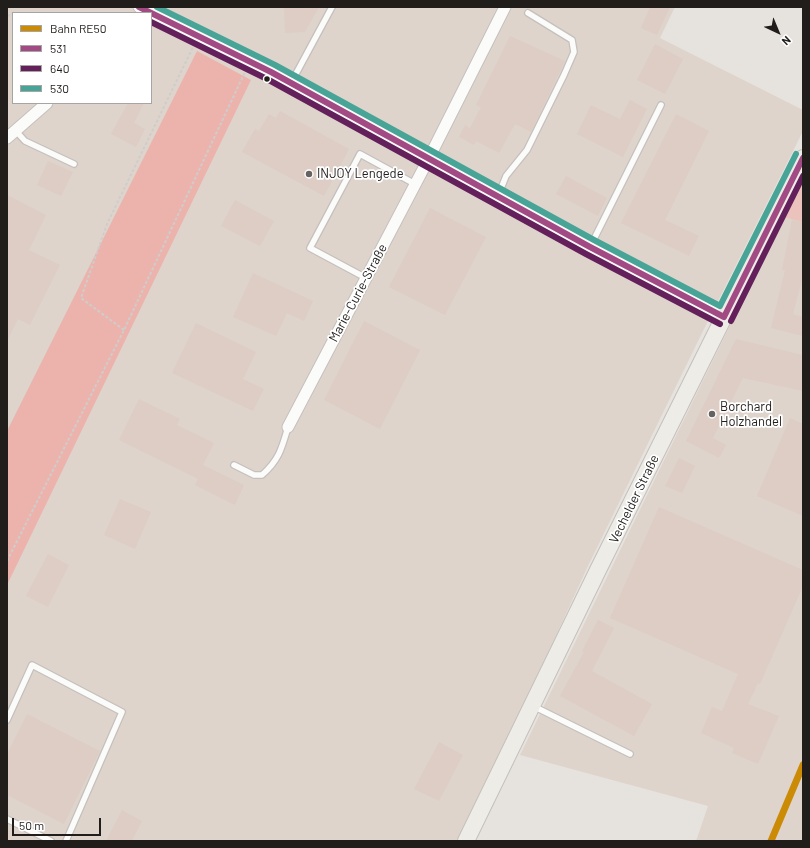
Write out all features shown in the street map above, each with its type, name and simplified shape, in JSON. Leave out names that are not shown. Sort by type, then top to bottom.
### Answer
[{"type":"main road","name":"Vechelder Straße","points":[[466,841],[803,158]]},
{"type":"street","name":"Marie-Curie-Straße","points":[[288,427],[429,158],[505,7]]},
{"type":"street","points":[[152,15],[291,83],[590,247],[724,317]]},
{"type":"street","points":[[11,134],[47,104]]},
{"type":"lane","points":[[291,83],[332,7]]},
{"type":"lane","points":[[498,196],[506,176],[527,150],[574,52],[572,40],[528,13]]},
{"type":"lane","points":[[590,247],[661,105]]},
{"type":"lane","points":[[11,134],[74,164]]},
{"type":"lane","points":[[366,278],[310,248],[360,154],[415,184]]},
{"type":"lane","points":[[234,465],[254,475],[262,475],[274,463],[281,450],[288,427]]},
{"type":"lane","points":[[7,720],[32,665],[122,712],[66,841]]},
{"type":"lane","points":[[533,705],[630,754]]},
{"type":"lane","points":[[7,819],[51,841]]},
{"type":"path","points":[[124,330],[81,298],[107,224],[198,37]]},
{"type":"path","points":[[7,561],[124,330],[250,62]]},
{"type":"shaded area","points":[[7,7],[675,7],[660,38],[803,110],[803,131],[587,568],[462,841],[7,841]]},
{"type":"shaded area","points":[[197,51],[251,80],[7,585],[7,431]]},
{"type":"shaded area","points":[[803,158],[803,222],[783,217],[779,206]]},
{"type":"shaded area","points":[[783,217],[803,221],[803,841],[696,841],[708,806],[520,755]]},
{"type":"building","points":[[284,7],[319,7],[305,32],[285,33]]},
{"type":"building","points":[[650,7],[670,7],[657,35],[641,28]]},
{"type":"building","points":[[510,36],[565,61],[531,132],[515,124],[499,153],[476,141],[474,145],[459,137],[465,125],[470,128],[481,107],[476,105]]},
{"type":"building","points":[[655,44],[683,59],[665,94],[637,80]]},
{"type":"building","points":[[630,100],[647,109],[623,157],[577,134],[591,105],[620,119]]},
{"type":"building","points":[[127,104],[144,104],[134,123],[145,129],[136,147],[111,134]]},
{"type":"building","name":"INJOY Lengede","points":[[280,111],[349,149],[324,196],[242,152],[255,129],[259,131],[269,114],[276,118]]},
{"type":"building","points":[[676,114],[709,131],[665,220],[699,236],[689,256],[621,223]]},
{"type":"building","points":[[48,161],[73,172],[61,196],[37,185]]},
{"type":"building","points":[[566,176],[607,198],[598,216],[556,194]]},
{"type":"building","points":[[7,195],[46,215],[29,250],[60,265],[30,325],[18,319],[7,341]]},
{"type":"building","points":[[235,200],[274,221],[260,246],[221,226]]},
{"type":"building","points":[[430,208],[486,237],[445,315],[389,287]]},
{"type":"building","points":[[792,220],[803,222],[803,275],[793,314],[803,317],[803,336],[771,328],[785,270],[782,270]]},
{"type":"building","points":[[253,273],[313,301],[304,321],[287,313],[276,336],[233,317]]},
{"type":"building","points":[[364,321],[420,350],[380,429],[324,400]]},
{"type":"building","points":[[196,323],[256,352],[243,379],[264,389],[253,411],[172,373]]},
{"type":"building","name":"Borchard Holzhandel","points":[[736,339],[803,355],[803,391],[743,378],[713,438],[726,445],[719,458],[686,441]]},
{"type":"building","points":[[139,399],[180,419],[177,425],[214,443],[203,465],[244,485],[235,505],[195,485],[198,479],[119,440]]},
{"type":"building","name":"Borchard Holzhandel","points":[[790,418],[803,424],[803,516],[757,496]]},
{"type":"building","points":[[679,458],[695,466],[682,493],[665,486]]},
{"type":"building","points":[[120,499],[151,512],[135,549],[104,535]]},
{"type":"building","points":[[659,507],[803,570],[803,586],[760,684],[758,683],[748,704],[779,716],[758,764],[732,753],[734,748],[701,733],[712,707],[722,711],[738,674],[610,618]]},
{"type":"building","points":[[48,554],[69,565],[48,607],[26,596]]},
{"type":"building","points":[[598,620],[614,628],[592,671],[652,704],[634,736],[560,696],[584,652],[582,651]]},
{"type":"building","points":[[27,714],[100,751],[64,824],[7,795],[7,754]]},
{"type":"building","points":[[439,742],[463,755],[439,801],[414,789]]},
{"type":"building","points":[[122,810],[142,821],[132,841],[106,841]]},
{"type":"rail line","name":"RE50","points":[[771,841],[803,765]]},
{"type":"transit line","name":"531","points":[[139,7],[149,12]]},
{"type":"transit line","name":"530","points":[[157,7],[275,65],[594,240],[720,306],[796,154]]},
{"type":"transit line","name":"531","points":[[152,13],[271,72],[590,247],[724,317]]},
{"type":"transit line","name":"640","points":[[152,22],[267,79],[586,254],[720,324]]},
{"type":"transit line","name":"531","points":[[724,317],[803,158]]},
{"type":"transit line","name":"640","points":[[731,321],[803,176]]},
{"type":"place","name":"INJOY Lengede","points":[[309,174]]},
{"type":"place","name":"Borchard Holzhandel","points":[[712,414]]}]
